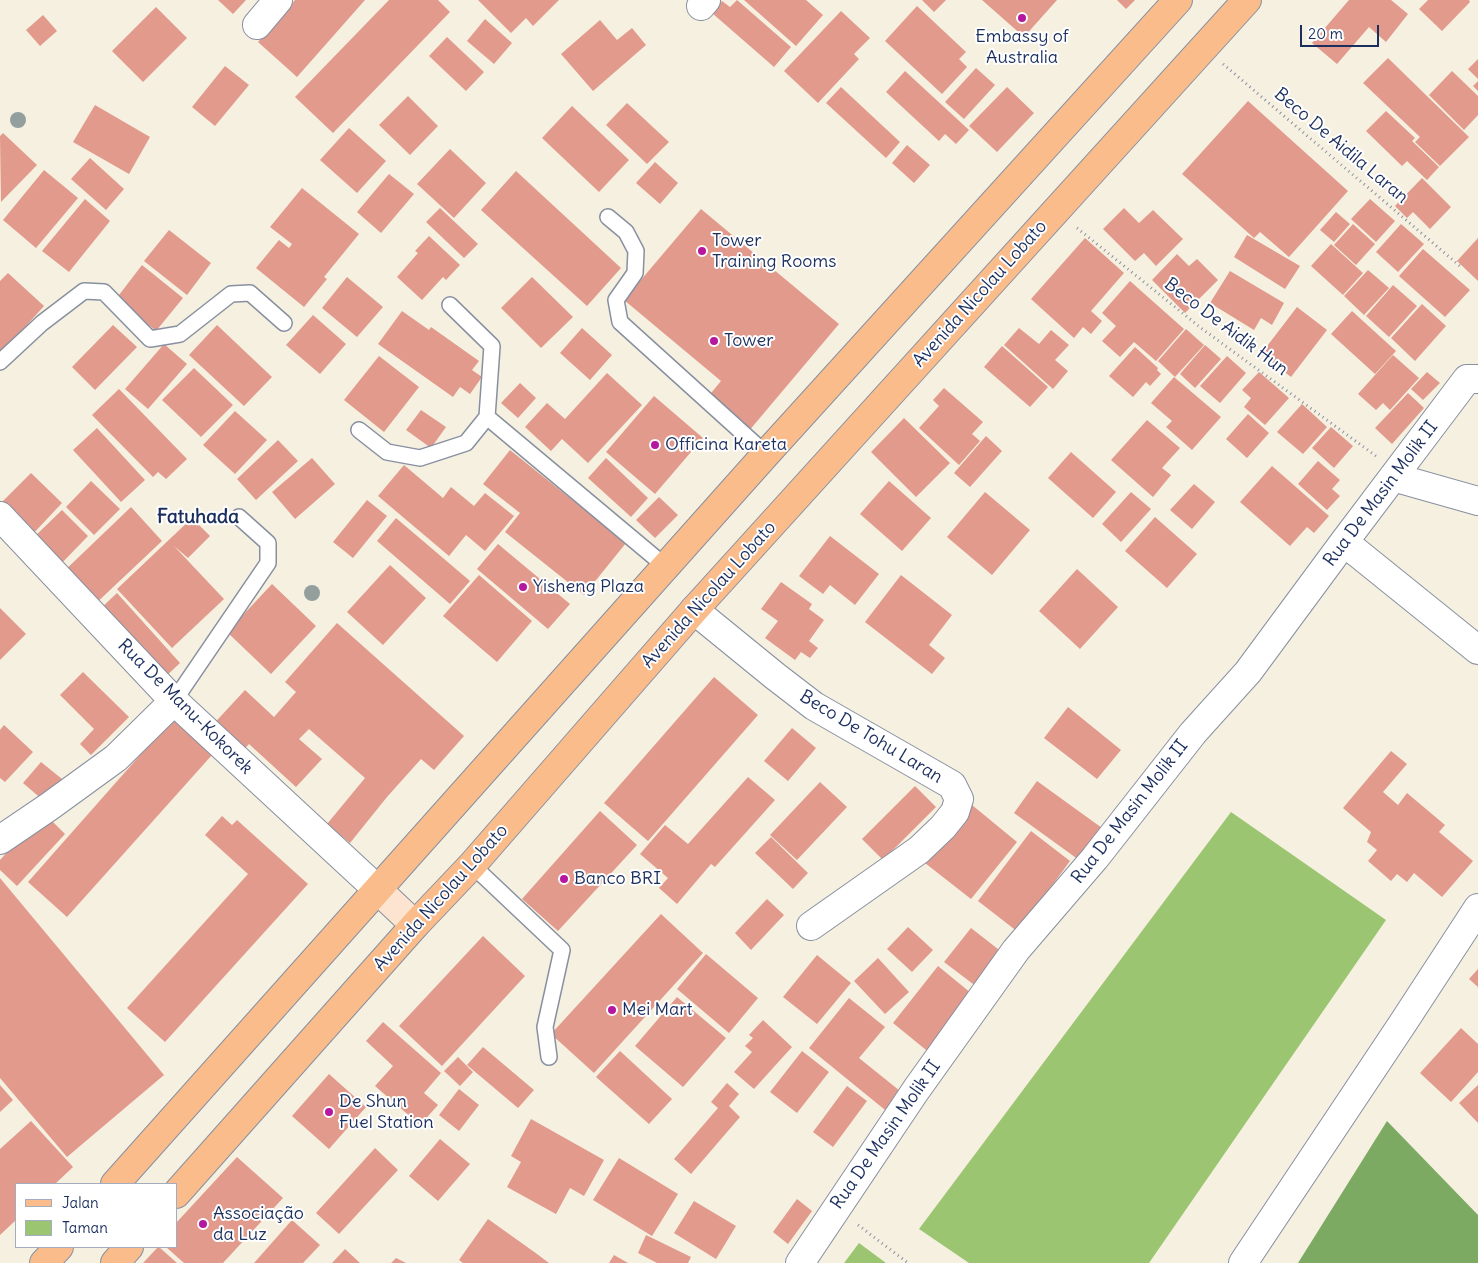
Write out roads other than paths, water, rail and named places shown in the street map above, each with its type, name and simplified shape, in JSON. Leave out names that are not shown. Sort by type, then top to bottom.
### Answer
[{"type":"main road","points":[[115,1183],[665,566],[1178,0]]},
{"type":"main road","name":"Avenida Nicolau Lobato","points":[[178,1192],[416,925],[472,866],[694,610],[1247,0]]},
{"type":"main road","points":[[44,1263],[58,1248]]},
{"type":"main road","points":[[115,1263],[128,1248]]},
{"type":"street","points":[[256,25],[278,0]]},
{"type":"street","name":"Rua De Masin Molik II","points":[[800,1263],[916,1090],[1016,950],[1095,858],[1193,733],[1248,672],[1344,542],[1388,469],[1467,379],[1478,379]]},
{"type":"street","points":[[1388,469],[1478,501]]},
{"type":"street","name":"Rua De Manu-Kokorek","points":[[0,516],[174,701],[378,890]]},
{"type":"street","points":[[1344,542],[1478,650]]},
{"type":"street","name":"Beco De Tohu Laran","points":[[694,610],[774,676],[814,706],[952,785],[959,799],[955,812],[943,827],[919,850],[811,926]]},
{"type":"street","points":[[0,840],[116,758],[174,701]]},
{"type":"street","points":[[378,890],[416,925]]},
{"type":"street","points":[[1243,1263],[1478,908]]},
{"type":"lane","points":[[608,217],[626,232],[636,251],[635,273],[616,300],[620,322],[766,454]]},
{"type":"lane","points":[[0,362],[42,323],[84,291],[104,292],[150,339],[180,334],[231,294],[250,293],[284,323]]},
{"type":"lane","points":[[359,430],[387,452],[420,458],[466,443],[487,417],[492,346],[450,305]]},
{"type":"lane","points":[[487,417],[665,566]]},
{"type":"lane","points":[[174,701],[268,563],[268,543],[239,517]]},
{"type":"lane","points":[[472,866],[562,950],[545,1027],[549,1057]]},
{"type":"place","name":"Embassy of Australia","points":[[1022,18]]},
{"type":"place","name":"Tower Training Rooms","points":[[702,251]]},
{"type":"place","name":"Tower","points":[[714,341]]},
{"type":"place","name":"Officina Kareta","points":[[655,445]]},
{"type":"place","name":"Yisheng Plaza","points":[[523,587]]},
{"type":"place","name":"Banco BRI","points":[[564,879]]},
{"type":"place","name":"Mei Mart","points":[[612,1010]]},
{"type":"place","name":"De Shun Fuel Station","points":[[329,1112]]},
{"type":"place","name":"Associação da Luz","points":[[203,1224]]},
{"type":"district","name":"Fatuhada","points":[[198,518]]}]
